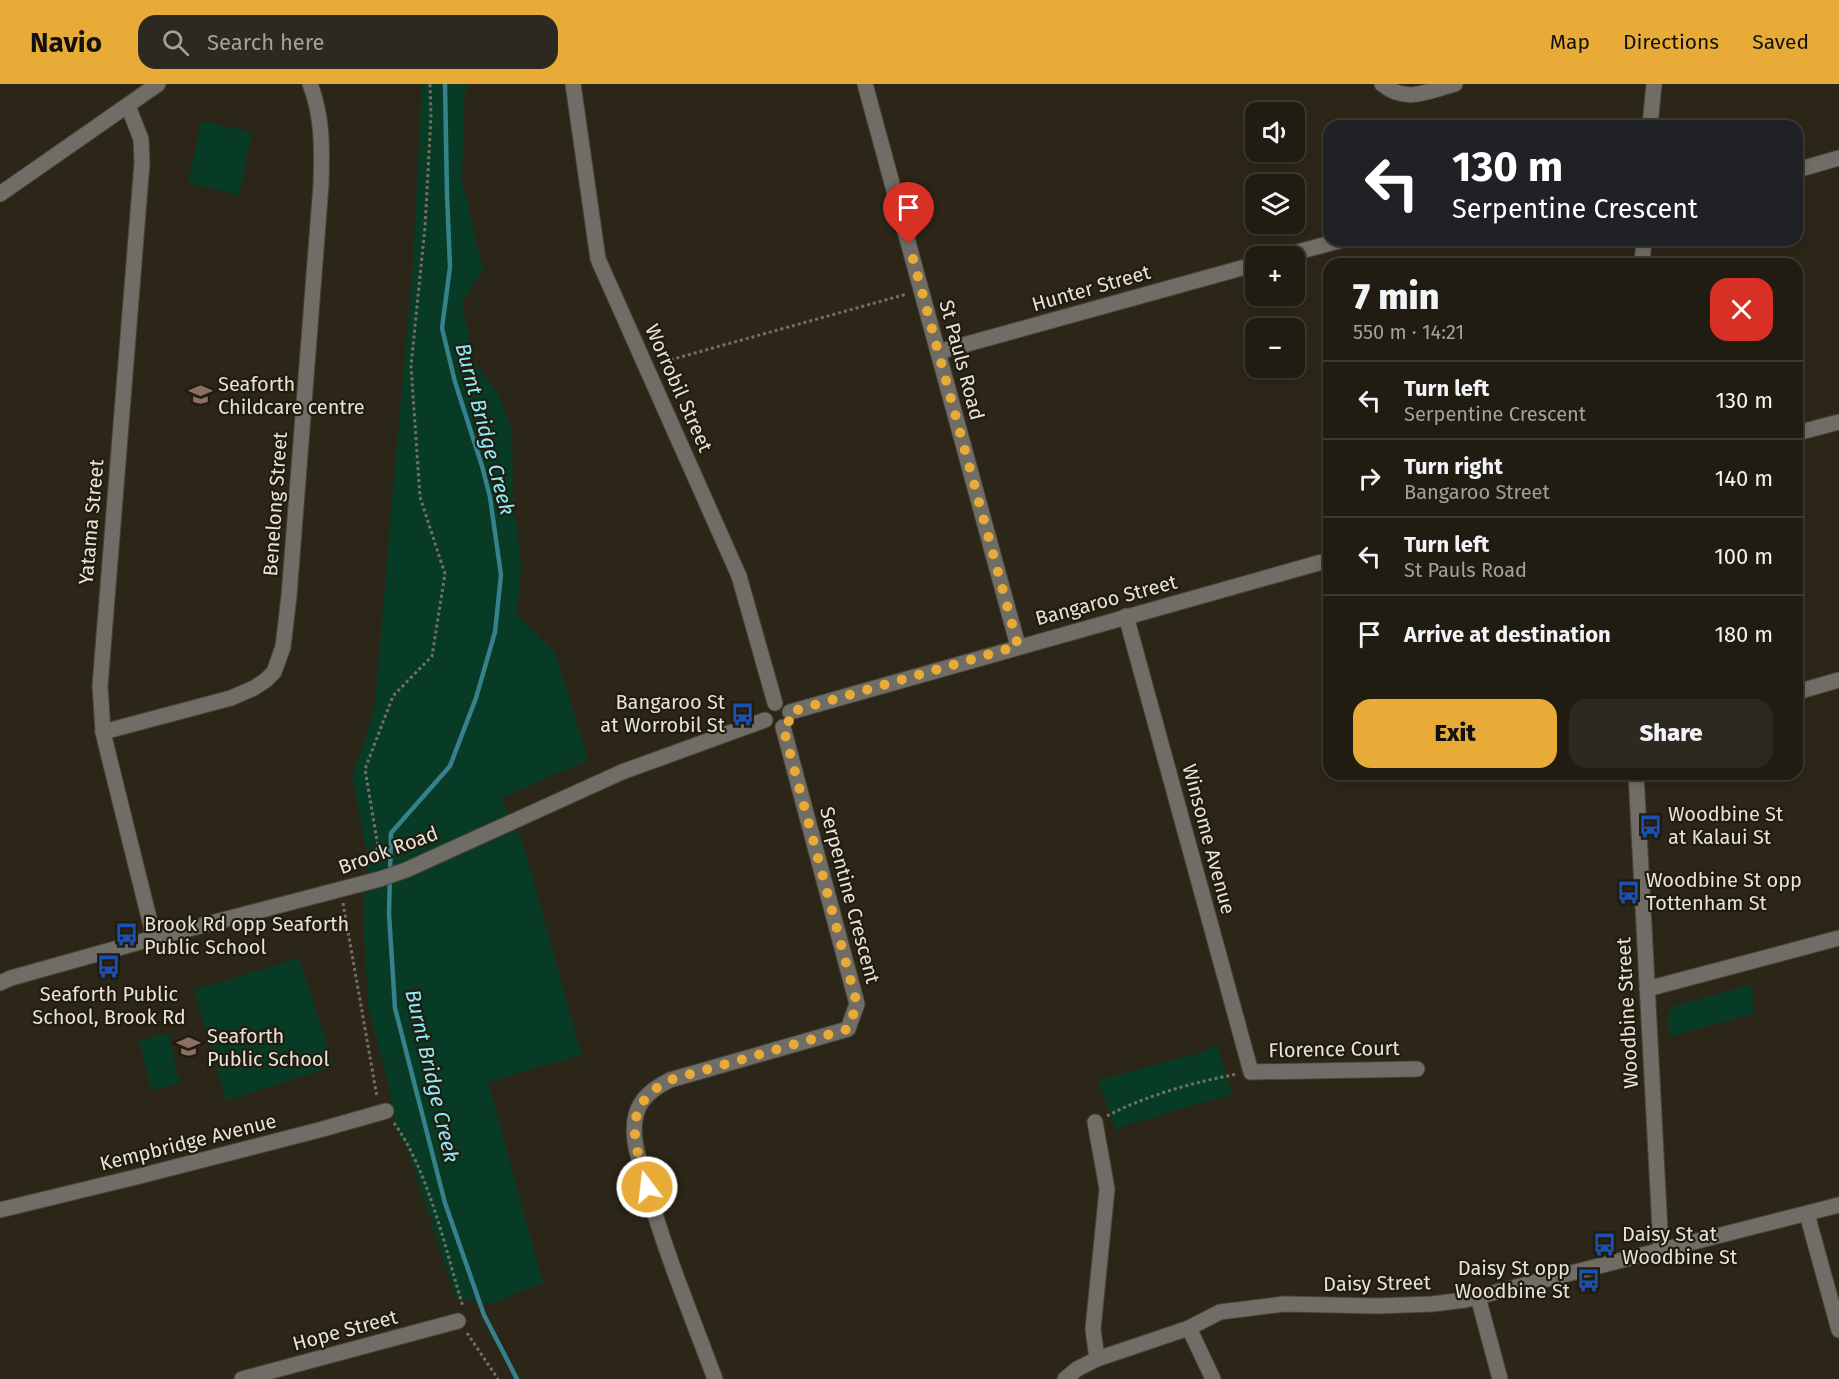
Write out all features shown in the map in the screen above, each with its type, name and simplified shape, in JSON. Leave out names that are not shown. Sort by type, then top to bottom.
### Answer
[{"type":"street","points":[[0,194],[158,84]]},
{"type":"street","name":"Benelong Street","points":[[104,732],[243,694],[266,680],[274,672],[279,660],[284,641],[289,596],[321,185],[320,118],[310,84]]},
{"type":"street","name":"Worrobil Street","points":[[573,84],[598,259],[739,576],[775,703]]},
{"type":"street","name":"St Pauls Road","points":[[865,84],[1018,646]]},
{"type":"street","points":[[1382,84],[1400,95],[1411,96],[1433,87],[1455,84]]},
{"type":"street","points":[[1651,120],[1654,84]]},
{"type":"street","name":"Yatama Street","points":[[128,106],[141,139],[142,163],[101,664],[101,710],[104,732],[154,938]]},
{"type":"street","points":[[1803,168],[1839,158]]},
{"type":"street","points":[[1305,250],[1323,245]]},
{"type":"street","name":"Hunter Street","points":[[938,352],[1245,267]]},
{"type":"street","points":[[1803,432],[1839,422]]},
{"type":"street","name":"Bangaroo Street","points":[[790,712],[1323,562]]},
{"type":"street","name":"Winsome Avenue","points":[[1126,616],[1251,1072]]},
{"type":"street","points":[[1803,690],[1839,680]]},
{"type":"street","points":[[775,703],[786,705],[790,712],[790,720],[783,727],[773,728],[765,720],[766,709],[775,703]]},
{"type":"street","name":"Brook Road","points":[[4,980],[380,879],[406,870],[622,772],[765,720]]},
{"type":"street","name":"Serpentine Crescent","points":[[715,1379],[659,1230],[635,1145],[634,1124],[636,1113],[644,1098],[670,1080],[848,1029],[857,1004],[783,727]]},
{"type":"street","name":"Woodbine Street","points":[[1636,780],[1661,1249]]},
{"type":"street","points":[[1647,989],[1839,938]]},
{"type":"street","name":"Florence Court","points":[[1251,1072],[1417,1069]]},
{"type":"street","name":"Kempbridge Avenue","points":[[0,1210],[136,1177],[386,1111]]},
{"type":"street","points":[[1065,1379],[1077,1369],[1097,1359],[1093,1329],[1107,1189],[1095,1122]]},
{"type":"street","name":"Daisy Street","points":[[1097,1359],[1189,1328],[1220,1312],[1284,1304],[1432,1304],[1478,1297],[1839,1205]]},
{"type":"street","points":[[1808,1214],[1839,1329]]},
{"type":"street","points":[[1478,1297],[1500,1379]]},
{"type":"street","name":"Hope Street","points":[[242,1379],[458,1321]]},
{"type":"street","points":[[1189,1328],[1213,1379]]},
{"type":"path","points":[[358,870],[368,866],[378,847],[365,769],[393,696],[432,656],[445,574],[420,497],[411,366],[425,227],[431,116],[430,84]]},
{"type":"path","points":[[646,366],[921,290]]},
{"type":"path","points":[[340,891],[376,1095],[408,1142],[429,1196],[464,1308],[458,1321],[498,1379]]},
{"type":"path","points":[[1095,1122],[1145,1099],[1218,1078],[1251,1072]]},
{"type":"green space","points":[[422,84],[468,84],[464,102],[462,180],[483,270],[462,302],[473,360],[499,395],[512,431],[513,504],[522,565],[517,615],[555,651],[588,760],[501,798],[522,841],[582,1055],[488,1082],[543,1283],[490,1304],[456,1298],[407,1147],[398,1135],[389,1086],[368,1006],[363,909],[368,857],[352,778],[374,711],[413,261]]},
{"type":"green space","points":[[201,121],[252,132],[239,195],[188,183]]},
{"type":"green space","points":[[299,958],[334,1066],[226,1101],[194,990]]},
{"type":"green space","points":[[1752,984],[1754,1014],[1669,1037],[1668,1013],[1672,1007]]},
{"type":"green space","points":[[168,1033],[180,1084],[151,1090],[139,1040]]},
{"type":"green space","points":[[1216,1042],[1232,1094],[1123,1126],[1117,1133],[1098,1080],[1208,1051]]},
{"type":"waterway","name":"Burnt Bridge Creek","points":[[445,84],[450,267],[442,328],[455,382],[490,497],[501,575],[495,632],[476,698],[450,766],[391,833],[389,914],[395,1008],[445,1203],[484,1315],[517,1379]]},
{"type":"place","name":"Seaforth Childcare centre","points":[[200,395]]},
{"type":"place","name":"Bangaroo St at Worrobil St","points":[[743,714]]},
{"type":"place","name":"Woodbine St at Kalaui St","points":[[1650,826]]},
{"type":"place","name":"Woodbine St opp Tottenham St","points":[[1628,892]]},
{"type":"place","name":"Brook Rd opp Seaforth Public School","points":[[126,935]]},
{"type":"place","name":"Seaforth Public School, Brook Rd","points":[[109,967]]},
{"type":"place","name":"Seaforth Public School","points":[[189,1047]]},
{"type":"place","name":"Daisy St at Woodbine St","points":[[1604,1245]]},
{"type":"place","name":"Daisy St opp Woodbine St","points":[[1588,1280]]},
{"type":"route","points":[[647,1187],[634,1134],[636,1113],[644,1098],[670,1080],[848,1029],[857,1004],[783,727],[790,720],[790,712],[1018,646],[909,244]]}]
